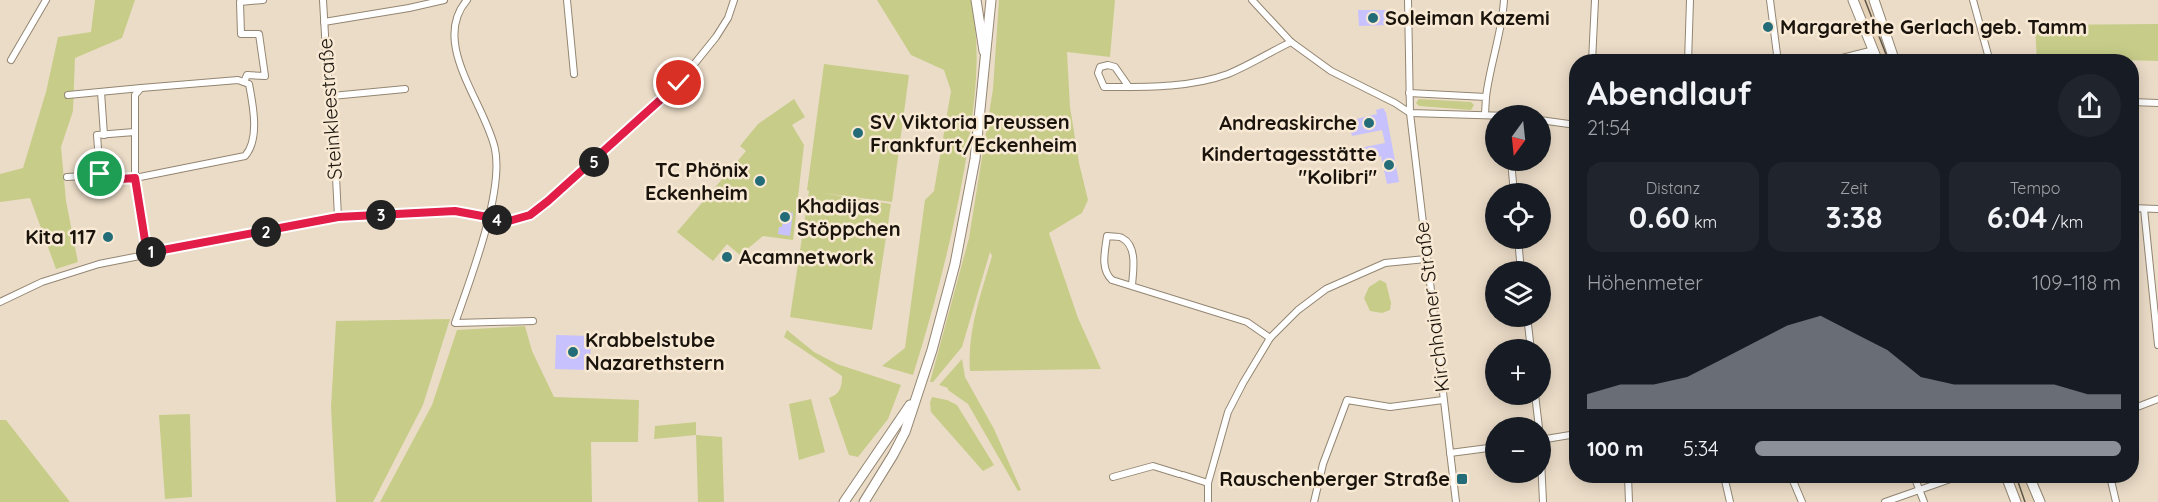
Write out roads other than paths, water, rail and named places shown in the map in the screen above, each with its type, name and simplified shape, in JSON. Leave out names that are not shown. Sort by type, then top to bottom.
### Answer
[{"type":"main road","points":[[976,0],[986,61]]},
{"type":"main road","points":[[864,502],[893,455],[904,432],[940,321],[960,241],[975,159],[992,0]]},
{"type":"main road","points":[[1853,0],[1875,54]]},
{"type":"main road","points":[[1874,0],[1892,54]]},
{"type":"main road","points":[[844,502],[915,398]]},
{"type":"main road","points":[[2009,483],[2016,502]]},
{"type":"main road","points":[[2033,483],[2040,502]]},
{"type":"street","points":[[11,60],[46,0]]},
{"type":"street","points":[[243,82],[247,75],[265,76],[259,34],[242,34],[240,2],[263,0]]},
{"type":"street","name":"Steinkleestraße","points":[[323,0],[327,70],[332,96],[338,217]]},
{"type":"street","points":[[324,22],[444,0]]},
{"type":"street","points":[[467,0],[457,12],[454,43],[495,151],[493,204],[455,323],[533,321]]},
{"type":"street","points":[[567,0],[574,74]]},
{"type":"street","points":[[0,303],[72,271],[147,253],[338,217],[455,211],[509,221],[530,215],[650,111],[691,70],[728,18],[734,0]]},
{"type":"street","points":[[1252,0],[1291,42],[1331,71],[1410,112],[1485,114]]},
{"type":"street","name":"Kirchhainer Straße","points":[[1408,0],[1410,112],[1456,502]]},
{"type":"street","points":[[1485,105],[1490,66],[1503,25],[1504,0]]},
{"type":"street","points":[[1592,54],[1595,0]]},
{"type":"street","points":[[1688,54],[1690,0]]},
{"type":"street","points":[[1770,0],[1777,54]]},
{"type":"street","points":[[1973,0],[1988,54]]},
{"type":"street","points":[[1129,87],[1115,67],[1100,67],[1098,73],[1102,86],[1129,87],[1172,85],[1227,74],[1291,42]]},
{"type":"street","points":[[1858,54],[1874,50]]},
{"type":"street","points":[[68,94],[231,80],[249,84],[254,137],[252,148],[245,156],[135,178],[106,180],[100,174],[97,135],[134,132]]},
{"type":"street","points":[[141,88],[135,95],[135,178],[147,253]]},
{"type":"street","points":[[332,96],[405,89]]},
{"type":"street","points":[[101,92],[104,135]]},
{"type":"street","points":[[1409,93],[1485,97]]},
{"type":"street","points":[[2139,102],[2158,103]]},
{"type":"street","points":[[1551,122],[1569,124]]},
{"type":"street","points":[[67,177],[100,174]]},
{"type":"street","points":[[2139,209],[2158,209]]},
{"type":"street","points":[[2144,209],[2158,345]]},
{"type":"street","points":[[1131,285],[1134,266],[1130,246],[1122,238],[1107,236],[1104,261],[1108,276],[1112,280],[1247,322],[1270,338]]},
{"type":"street","points":[[1208,502],[1208,483],[1228,412],[1270,338],[1298,310],[1326,289],[1385,263],[1426,259]]},
{"type":"street","points":[[2139,406],[2158,399]]},
{"type":"street","points":[[1314,502],[1323,464],[1347,400],[1390,407],[1443,400]]},
{"type":"street","points":[[1551,438],[1569,435]]},
{"type":"street","points":[[1450,453],[1485,448]]},
{"type":"street","points":[[1113,477],[1153,466],[1208,483]]},
{"type":"street","points":[[1542,483],[1543,502]]},
{"type":"street","points":[[1628,483],[1629,502]]},
{"type":"street","points":[[1726,483],[1730,502]]},
{"type":"street","points":[[1794,483],[1802,502]]},
{"type":"street","points":[[1917,483],[1924,502]]},
{"type":"street","points":[[1885,502],[1937,483]]},
{"type":"street","points":[[2112,483],[2116,502]]},
{"type":"tram line","points":[[1865,0],[1886,54]]},
{"type":"tram line","points":[[2018,483],[2025,502]]},
{"type":"place","name":"Soleiman Kazemi","points":[[1373,18]]},
{"type":"place","name":"Margarethe Gerlach geb. Tamm","points":[[1768,27]]},
{"type":"place","name":"Andreaskirche","points":[[1369,123]]},
{"type":"place","name":"SV Viktoria Preussen Frankfurt/Eckenheim","points":[[858,133]]},
{"type":"place","name":"Kindertagesstätte \"Kolibri\"","points":[[1389,165]]},
{"type":"place","name":"TC Phönix Eckenheim","points":[[760,181]]},
{"type":"place","name":"Khadijas Stöppchen","points":[[785,217]]},
{"type":"place","name":"Kita 117","points":[[108,237]]},
{"type":"place","name":"Acamnetwork","points":[[727,257]]},
{"type":"place","name":"Krabbelstube Nazarethstern","points":[[573,352]]},
{"type":"place","name":"Rauschenberger Straße","points":[[1462,479]]}]
